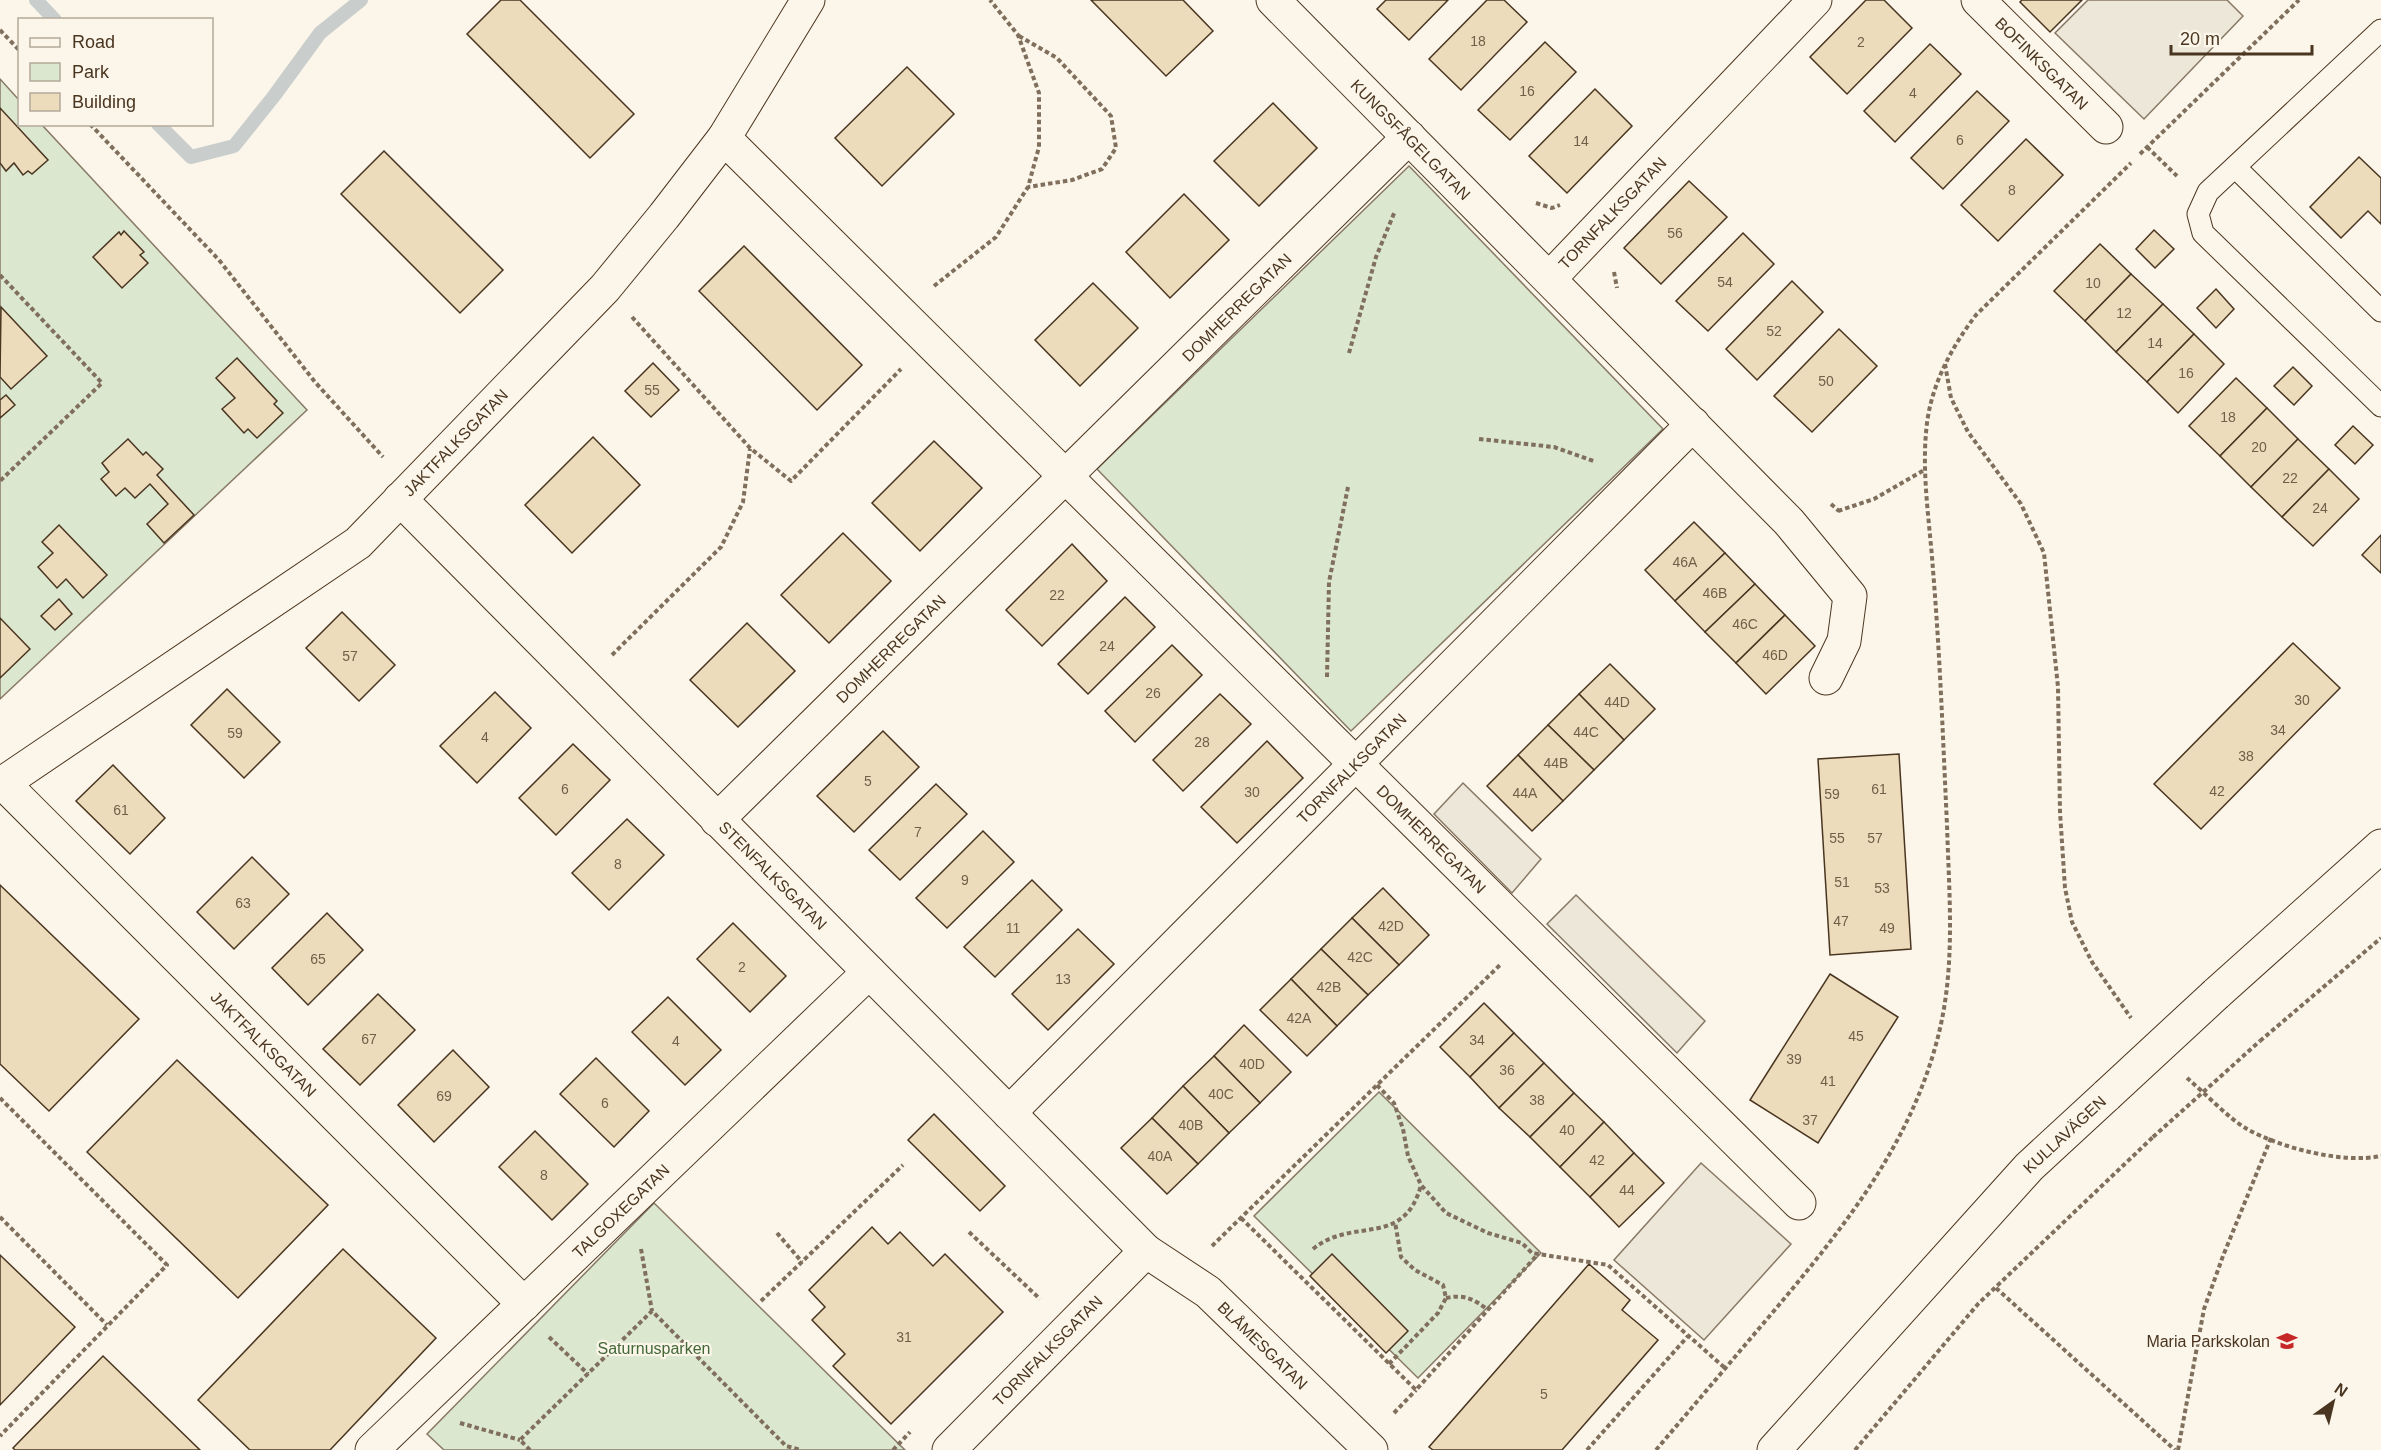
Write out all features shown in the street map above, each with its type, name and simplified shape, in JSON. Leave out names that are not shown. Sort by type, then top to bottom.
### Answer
[{"type":"street","name":"JAKTFALKSGATAN","points":[[522,1306],[1,784],[358,543],[606,288],[724,138],[808,0]]},
{"type":"street","name":"KUNGSFÅGELGATAN","points":[[1274,0],[1550,279]]},
{"type":"street","name":"TORNFALKSGATAN","points":[[1815,0],[1550,279],[1789,522],[1850,596],[1844,641],[1826,678]]},
{"type":"street","name":"BOFINKSGATAN","points":[[1978,0],[2106,127]]},
{"type":"street","name":"DOMHERREGATAN","points":[[724,138],[1799,1203]]},
{"type":"street","name":"DOMHERREGATAN","points":[[717,820],[1065,476],[1415,143]]},
{"type":"street","name":"TORNFALKSGATAN","points":[[1009,1113],[1693,424]]},
{"type":"street","name":"STENFALKSGATAN","points":[[400,499],[1146,1251]]},
{"type":"street","name":"KULLAVÄGEN","points":[[1774,1450],[2029,1167],[2216,994],[2381,846]]},
{"type":"street","name":"TALGOXEGATAN","points":[[372,1450],[869,972]]},
{"type":"street","name":"TORNFALKSGATAN","points":[[950,1450],[1146,1251]]},
{"type":"street","name":"BLÅMESGATAN","points":[[1146,1251],[1208,1292],[1371,1450]]},
{"type":"lane","points":[[2381,30],[2208,192],[2198,214],[2203,233],[2381,406]]},
{"type":"lane","points":[[2235,167],[2381,311]]},
{"type":"path","points":[[899,312],[963,265],[996,237],[1028,187],[1040,147],[1039,93],[1018,35],[990,0]]},
{"type":"path","points":[[1656,1450],[1829,1245],[1875,1181],[1906,1123],[1941,1027],[1949,979],[1950,927],[1940,664],[1926,468],[1926,434],[1930,406],[1945,363],[1958,338],[1976,315],[2298,0]]},
{"type":"path","points":[[0,30],[18,49]]},
{"type":"path","points":[[1018,35],[1057,58],[1111,116],[1116,148],[1102,169],[1072,180],[1028,187]]},
{"type":"path","points":[[92,126],[219,260],[315,382],[385,459]]},
{"type":"path","points":[[1349,353],[1376,256],[1415,143]]},
{"type":"path","points":[[1532,200],[1538,205],[1552,208],[1568,202],[1621,253],[1614,273],[1621,295]]},
{"type":"path","points":[[0,275],[102,383],[0,482]]},
{"type":"path","points":[[606,288],[750,448],[791,481],[929,341]]},
{"type":"path","points":[[1945,363],[1951,398],[1968,432],[2021,504],[2044,553],[2058,687],[2060,812],[2065,888],[2072,922],[2091,962],[2132,1020]]},
{"type":"path","points":[[1479,439],[1554,447],[1601,463],[1638,480]]},
{"type":"path","points":[[582,684],[721,547],[743,502],[750,448]]},
{"type":"path","points":[[378,465],[392,452]]},
{"type":"path","points":[[1789,522],[1839,511],[1874,499],[1926,468]]},
{"type":"path","points":[[1327,678],[1329,582],[1348,487]]},
{"type":"path","points":[[1831,503],[1839,511]]},
{"type":"path","points":[[1183,1275],[1529,936]]},
{"type":"path","points":[[1855,1450],[1978,1304],[2153,1137],[2260,1041],[2381,938]]},
{"type":"path","points":[[2182,1075],[2247,1128],[2271,1138],[2327,1156],[2381,1156]]},
{"type":"path","points":[[1377,1085],[1394,1102],[1408,1156],[1421,1185],[1446,1213],[1488,1233],[1522,1243],[1532,1253],[1608,1265],[1725,1368]]},
{"type":"path","points":[[0,1098],[167,1265],[0,1436]]},
{"type":"path","points":[[2177,1450],[2204,1309],[2271,1138]]},
{"type":"path","points":[[761,1301],[903,1165]]},
{"type":"path","points":[[1313,1249],[1326,1239],[1347,1232],[1390,1226],[1407,1213],[1417,1200],[1421,1185]]},
{"type":"path","points":[[632,1201],[652,1311],[786,1446],[801,1450]]},
{"type":"path","points":[[0,1217],[108,1325]]},
{"type":"path","points":[[1241,1218],[1416,1389]]},
{"type":"path","points":[[1389,1364],[1438,1313],[1446,1298],[1443,1285],[1415,1270],[1401,1257],[1395,1222]]},
{"type":"path","points":[[969,1232],[1043,1302]]},
{"type":"path","points":[[777,1233],[802,1262]]},
{"type":"path","points":[[1387,1421],[1538,1254]]},
{"type":"path","points":[[1996,1288],[2177,1450]]},
{"type":"path","points":[[1446,1298],[1457,1295],[1473,1299],[1488,1310]]},
{"type":"path","points":[[522,1306],[588,1374]]},
{"type":"path","points":[[520,1440],[652,1311]]},
{"type":"path","points":[[1587,1450],[1688,1336]]},
{"type":"path","points":[[459,1423],[520,1440],[530,1450]]},
{"type":"path","points":[[892,1450],[918,1425]]},
{"type":"path","points":[[782,1450],[786,1446]]},
{"type":"green space","points":[[0,79],[18,99],[18,126],[43,126],[307,410],[0,699]]},
{"type":"green space","points":[[1409,166],[1663,429],[1351,731],[1097,469]]},
{"type":"green space","points":[[1379,1092],[1541,1253],[1418,1378],[1254,1216]]},
{"type":"green space","name":"Saturnusparken","points":[[654,1203],[905,1450],[444,1450],[427,1434]]},
{"type":"shaded area","points":[[2088,0],[2227,0],[2243,16],[2144,119],[2055,33]]},
{"type":"shaded area","points":[[1463,783],[1541,859],[1512,893],[1434,814]]},
{"type":"shaded area","points":[[1576,895],[1705,1021],[1677,1053],[1547,924]]},
{"type":"shaded area","points":[[1701,1163],[1791,1244],[1704,1340],[1614,1260]]},
{"type":"building","points":[[501,0],[520,0],[634,114],[590,158],[467,34]]},
{"type":"building","points":[[1091,0],[1183,0],[1213,31],[1166,76]]},
{"type":"building","points":[[1386,0],[1448,0],[1409,40],[1377,9]]},
{"type":"building","points":[[1487,0],[1504,0],[1527,22],[1461,90],[1429,59]]},
{"type":"building","points":[[1866,0],[1884,0],[1912,28],[1847,94],[1810,57]]},
{"type":"building","points":[[2022,0],[2082,0],[2050,32],[2020,2]]},
{"type":"building","points":[[1545,42],[1576,72],[1510,140],[1478,110]]},
{"type":"building","points":[[1930,44],[1961,74],[1895,142],[1864,111]]},
{"type":"building","points":[[907,67],[954,114],[882,186],[835,138]]},
{"type":"building","points":[[1595,89],[1632,126],[1567,193],[1529,156]]},
{"type":"building","points":[[1977,91],[2009,121],[1943,189],[1911,158]]},
{"type":"building","points":[[1273,103],[1317,148],[1259,206],[1214,161]]},
{"type":"building","points":[[0,108],[48,160],[32,174],[28,171],[23,175],[14,163],[6,171],[0,163]]},
{"type":"building","points":[[2026,139],[2063,175],[1998,241],[1961,205]]},
{"type":"building","points":[[384,151],[503,270],[460,313],[341,194]]},
{"type":"building","points":[[2359,157],[2381,178],[2381,224],[2368,211],[2341,238],[2310,207]]},
{"type":"building","points":[[1689,181],[1727,217],[1661,284],[1624,248]]},
{"type":"building","points":[[1184,194],[1229,240],[1170,298],[1126,252]]},
{"type":"building","points":[[2154,230],[2174,249],[2155,268],[2136,249]]},
{"type":"building","points":[[124,231],[144,252],[140,255],[148,263],[122,288],[93,257],[119,232],[121,235]]},
{"type":"building","points":[[1743,233],[1774,264],[1708,331],[1676,301]]},
{"type":"building","points":[[2100,244],[2131,274],[2085,321],[2054,291]]},
{"type":"building","points":[[744,246],[862,365],[817,410],[699,291]]},
{"type":"building","points":[[2131,274],[2163,304],[2116,352],[2085,321]]},
{"type":"building","points":[[1792,281],[1823,312],[1757,380],[1726,349]]},
{"type":"building","points":[[1093,283],[1138,328],[1080,386],[1035,340]]},
{"type":"building","points":[[2216,289],[2234,309],[2216,328],[2197,308]]},
{"type":"building","points":[[2163,304],[2194,334],[2147,382],[2116,352]]},
{"type":"building","points":[[1,307],[47,356],[11,389],[0,377]]},
{"type":"building","points":[[1839,329],[1877,366],[1812,432],[1774,396]]},
{"type":"building","points":[[2194,334],[2224,364],[2178,413],[2147,382]]},
{"type":"building","points":[[237,358],[277,401],[274,404],[283,413],[257,438],[248,429],[244,433],[222,409],[235,398],[216,378]]},
{"type":"building","points":[[653,363],[679,390],[651,417],[625,391]]},
{"type":"building","points":[[2293,367],[2312,386],[2294,405],[2274,386]]},
{"type":"building","points":[[2236,378],[2267,408],[2220,456],[2189,426]]},
{"type":"building","points":[[6,395],[15,405],[0,418],[0,400]]},
{"type":"building","points":[[2267,408],[2298,439],[2251,487],[2220,456]]},
{"type":"building","points":[[2353,426],[2373,445],[2355,464],[2335,445]]},
{"type":"building","points":[[593,437],[640,485],[572,553],[525,505]]},
{"type":"building","points":[[128,439],[143,455],[146,452],[163,469],[157,475],[194,515],[164,543],[147,524],[168,504],[150,484],[135,498],[125,488],[116,496],[101,479],[109,472],[102,463]]},
{"type":"building","points":[[2298,439],[2329,469],[2282,517],[2251,487]]},
{"type":"building","points":[[934,441],[982,488],[920,551],[872,503]]},
{"type":"building","points":[[2329,469],[2359,499],[2313,546],[2282,517]]},
{"type":"building","points":[[1694,522],[1725,553],[1675,601],[1645,570]]},
{"type":"building","points":[[59,525],[107,575],[83,598],[66,579],[57,588],[38,567],[53,553],[42,542]]},
{"type":"building","points":[[843,533],[891,581],[829,643],[781,595]]},
{"type":"building","points":[[2381,535],[2381,573],[2362,555]]},
{"type":"building","points":[[1072,544],[1107,581],[1042,646],[1006,610]]},
{"type":"building","points":[[1725,553],[1755,584],[1705,632],[1675,601]]},
{"type":"building","points":[[1755,584],[1785,615],[1736,663],[1705,632]]},
{"type":"building","points":[[1125,597],[1155,627],[1088,694],[1058,664]]},
{"type":"building","points":[[59,599],[72,614],[55,630],[41,616]]},
{"type":"building","points":[[342,612],[395,665],[359,701],[306,648]]},
{"type":"building","points":[[1785,615],[1815,646],[1766,694],[1736,663]]},
{"type":"building","points":[[0,618],[30,649],[0,678]]},
{"type":"building","points":[[747,623],[795,671],[738,727],[690,680]]},
{"type":"building","points":[[2293,643],[2340,688],[2201,829],[2154,784]]},
{"type":"building","points":[[1172,645],[1202,675],[1135,742],[1105,711]]},
{"type":"building","points":[[1610,664],[1655,709],[1624,740],[1579,694]]},
{"type":"building","points":[[227,689],[280,742],[244,778],[191,725]]},
{"type":"building","points":[[495,692],[531,728],[477,783],[440,746]]},
{"type":"building","points":[[1220,694],[1251,724],[1183,791],[1153,760]]},
{"type":"building","points":[[1579,694],[1624,740],[1594,770],[1548,725]]},
{"type":"building","points":[[1548,725],[1594,770],[1563,801],[1518,755]]},
{"type":"building","points":[[883,731],[919,767],[854,832],[817,796]]},
{"type":"building","points":[[1267,741],[1303,778],[1237,843],[1201,807]]},
{"type":"building","points":[[573,744],[610,780],[556,835],[519,798]]},
{"type":"building","points":[[1899,754],[1911,949],[1830,955],[1818,759]]},
{"type":"building","points":[[1518,755],[1563,801],[1532,831],[1487,786]]},
{"type":"building","points":[[113,765],[165,818],[130,854],[76,801]]},
{"type":"building","points":[[936,784],[967,814],[900,880],[869,850]]},
{"type":"building","points":[[627,819],[664,855],[609,910],[572,873]]},
{"type":"building","points":[[983,831],[1014,862],[947,928],[916,898]]},
{"type":"building","points":[[252,857],[289,894],[234,949],[197,912]]},
{"type":"building","points":[[1032,880],[1062,910],[995,977],[964,947]]},
{"type":"building","points":[[0,885],[139,1019],[49,1111],[0,1064]]},
{"type":"building","points":[[1383,888],[1429,935],[1399,965],[1352,918]]},
{"type":"building","points":[[327,913],[363,950],[308,1005],[272,968]]},
{"type":"building","points":[[1352,918],[1399,965],[1368,995],[1321,949]]},
{"type":"building","points":[[733,923],[786,976],[750,1012],[697,959]]},
{"type":"building","points":[[1078,929],[1114,964],[1048,1030],[1012,994]]},
{"type":"building","points":[[1321,949],[1368,995],[1337,1026],[1291,979]]},
{"type":"building","points":[[1830,974],[1898,1017],[1818,1143],[1750,1100]]},
{"type":"building","points":[[1291,979],[1337,1026],[1307,1056],[1260,1010]]},
{"type":"building","points":[[378,994],[415,1030],[360,1085],[323,1049]]},
{"type":"building","points":[[668,997],[721,1050],[685,1085],[632,1032]]},
{"type":"building","points":[[1484,1003],[1514,1033],[1470,1077],[1440,1047]]},
{"type":"building","points":[[1244,1025],[1291,1072],[1260,1103],[1214,1056]]},
{"type":"building","points":[[1514,1033],[1544,1063],[1499,1108],[1470,1077]]},
{"type":"building","points":[[453,1050],[489,1087],[434,1142],[398,1105]]},
{"type":"building","points":[[1214,1056],[1260,1103],[1229,1133],[1183,1086]]},
{"type":"building","points":[[596,1058],[649,1111],[614,1147],[560,1094]]},
{"type":"building","points":[[177,1060],[328,1205],[238,1298],[87,1152]]},
{"type":"building","points":[[1544,1063],[1574,1093],[1530,1137],[1499,1108]]},
{"type":"building","points":[[1183,1086],[1229,1133],[1198,1164],[1152,1118]]},
{"type":"building","points":[[1574,1093],[1604,1122],[1560,1167],[1530,1137]]},
{"type":"building","points":[[934,1114],[1005,1186],[980,1211],[908,1140]]},
{"type":"building","points":[[1152,1118],[1198,1164],[1167,1194],[1121,1148]]},
{"type":"building","points":[[1604,1122],[1634,1153],[1590,1197],[1560,1167]]},
{"type":"building","points":[[535,1131],[588,1184],[552,1220],[499,1167]]},
{"type":"building","points":[[1634,1153],[1664,1183],[1619,1227],[1590,1197]]},
{"type":"building","points":[[872,1227],[888,1244],[900,1232],[933,1266],[945,1254],[1003,1312],[891,1424],[833,1366],[845,1354],[812,1320],[825,1307],[809,1290]]},
{"type":"building","points":[[343,1249],[436,1338],[330,1450],[250,1450],[198,1400]]},
{"type":"building","points":[[1332,1254],[1408,1331],[1386,1353],[1310,1276]]},
{"type":"building","points":[[0,1255],[75,1327],[0,1405]]},
{"type":"building","points":[[1589,1264],[1630,1300],[1622,1310],[1658,1340],[1562,1450],[1433,1450],[1429,1447]]},
{"type":"building","points":[[103,1356],[200,1450],[15,1450],[13,1448]]},
{"type":"waterway","points":[[36,0],[53,18]]},
{"type":"waterway","points":[[160,126],[191,157],[234,146],[320,33],[361,0]]},
{"type":"place","name":"Maria Parkskolan","points":[[2287,1341]]}]
